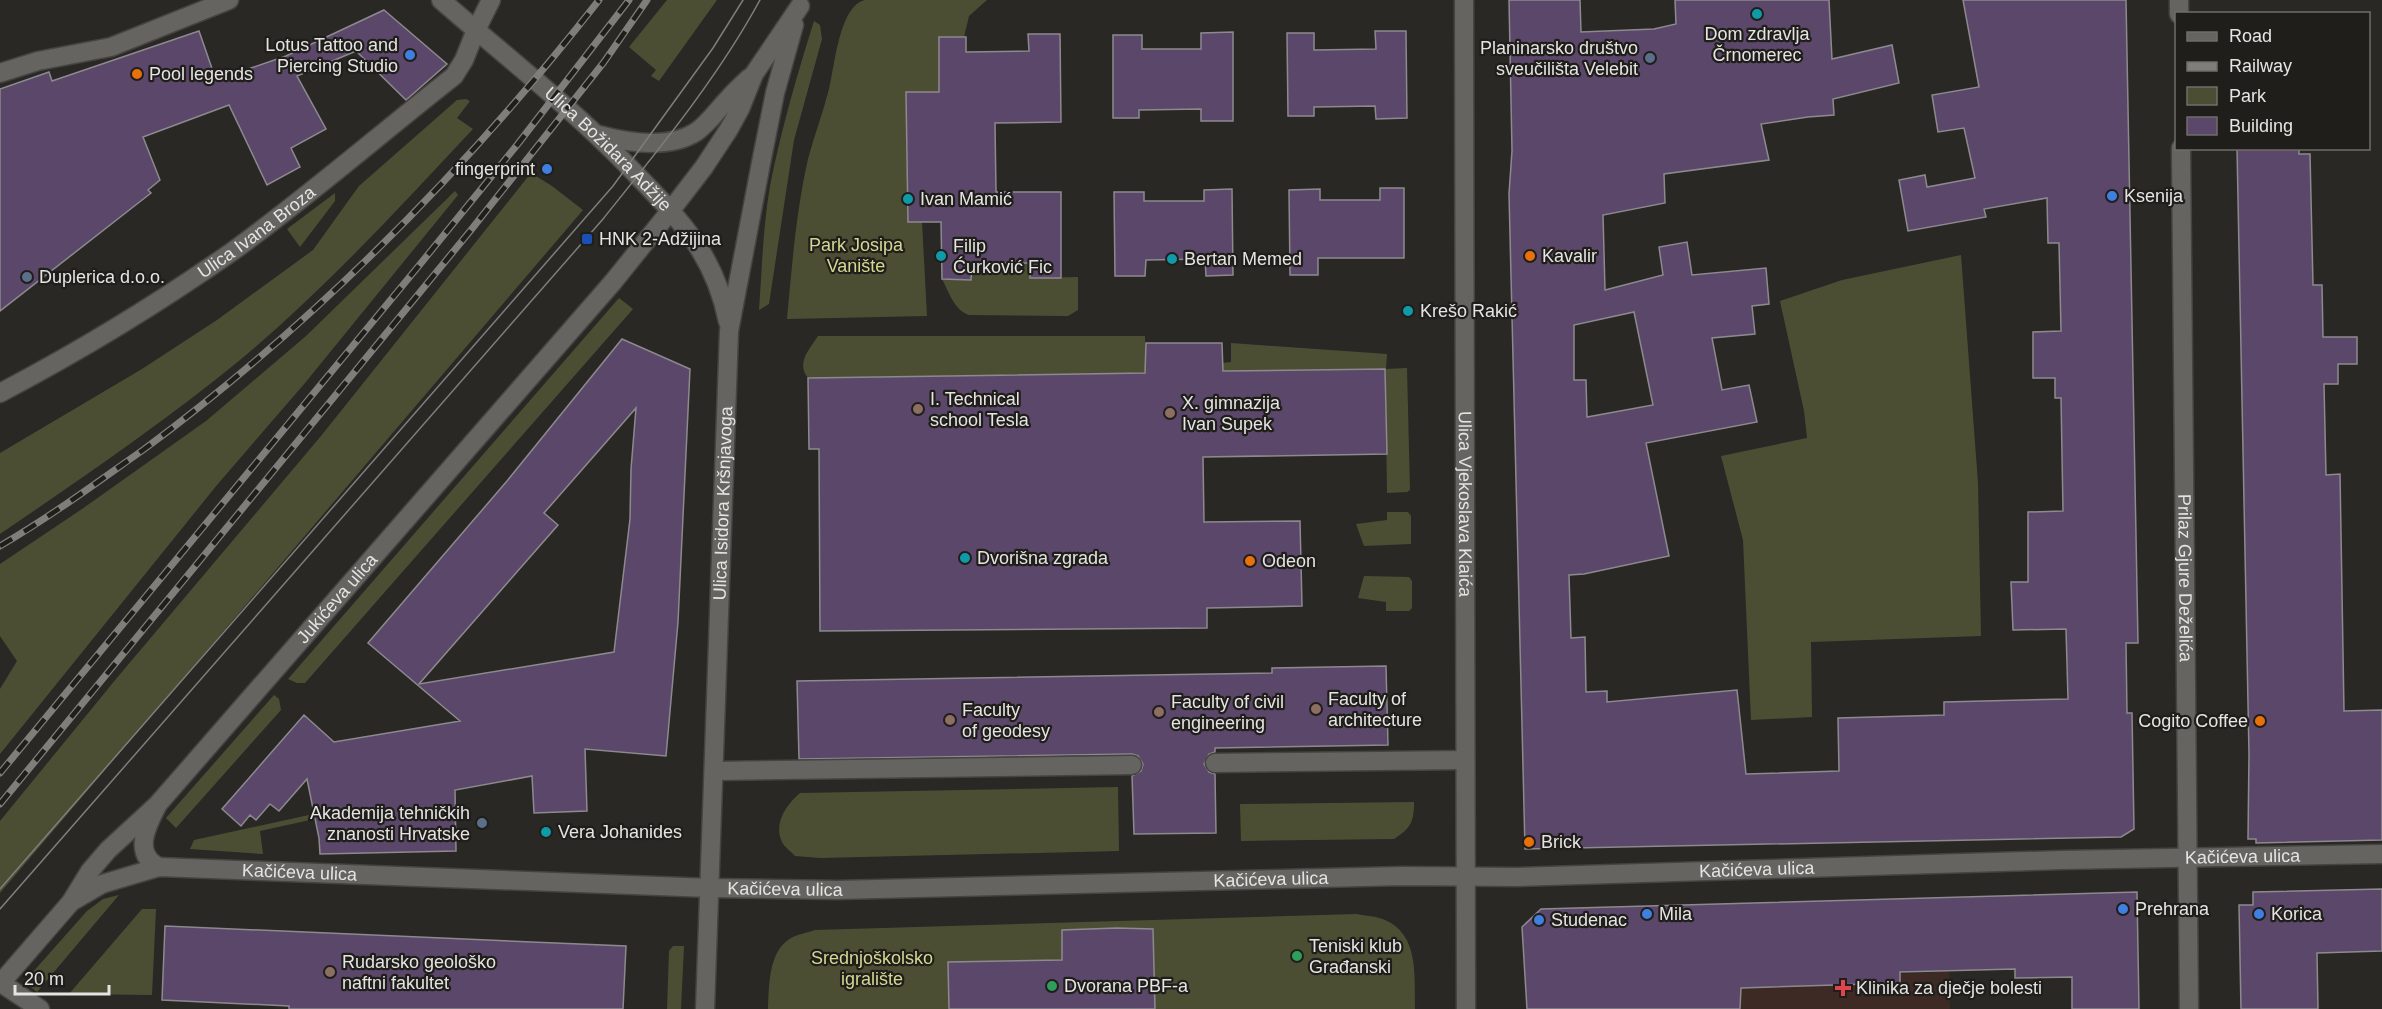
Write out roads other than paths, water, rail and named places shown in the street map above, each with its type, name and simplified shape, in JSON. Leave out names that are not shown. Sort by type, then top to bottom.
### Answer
[{"type":"street","points":[[0,72],[38,61],[111,47],[229,0]]},
{"type":"street","name":"Ulica Božidara Adžije","points":[[441,0],[599,135],[671,210],[693,238],[711,269],[724,302],[729,331]]},
{"type":"street","name":"Ulica Ivana Broza","points":[[0,393],[141,312],[257,233],[345,165],[454,76],[464,60],[490,0]]},
{"type":"street","name":"Ulica Vjekoslava Klaića","points":[[1464,0],[1466,1009]]},
{"type":"street","points":[[599,135],[646,142],[663,142],[687,136],[705,125],[730,96],[754,74],[801,3]]},
{"type":"street","name":"Ulica Isidora Kršnjavoga","points":[[705,1009],[729,331],[773,104],[801,3]]},
{"type":"street","name":"Jukićeva ulica","points":[[1,983],[72,902],[90,871],[108,850],[158,804],[614,282],[704,167],[740,109],[754,74]]},
{"type":"street","name":"Prilaz Gjure Deželića","points":[[2181,150],[2189,1009]]},
{"type":"street","points":[[1215,763],[1465,760]]},
{"type":"street","points":[[714,771],[1132,765]]},
{"type":"street","points":[[158,804],[144,832],[143,843],[151,863],[159,867]]},
{"type":"street","name":"Kačićeva ulica","points":[[72,902],[102,884],[159,867],[710,888],[861,889],[1144,881],[1516,877],[2038,860],[2382,854]]},
{"type":"street","points":[[1,983],[40,1009]]},
{"type":"tram line","points":[[0,889],[613,186],[713,48],[743,0]]},
{"type":"tram line","points":[[0,909],[603,219],[706,86],[760,0]]},
{"type":"railway","points":[[0,546],[55,512],[143,450],[207,401],[329,296],[442,183],[496,124],[599,0]]},
{"type":"railway","points":[[0,773],[417,268],[517,145],[629,0]]},
{"type":"railway","points":[[0,804],[471,230],[604,62],[647,0]]},
{"type":"place","name":"Dom zdravlja Črnomerec","points":[[1757,14]]},
{"type":"place","name":"Lotus Tattoo and Piercing Studio","points":[[410,55]]},
{"type":"place","name":"Planinarsko društvo sveučilišta Velebit","points":[[1650,58]]},
{"type":"place","name":"Pool legends","points":[[137,74]]},
{"type":"place","name":"fingerprint","points":[[547,169]]},
{"type":"place","name":"Ksenija","points":[[2112,196]]},
{"type":"place","name":"Ivan Mamić","points":[[908,199]]},
{"type":"place","name":"HNK 2-Adžijina","points":[[587,239]]},
{"type":"place","name":"Filip Ćurković Fic","points":[[941,256]]},
{"type":"place","name":"Kavalir","points":[[1530,256]]},
{"type":"place","name":"Bertan Memed","points":[[1172,259]]},
{"type":"place","name":"Duplerica d.o.o.","points":[[27,277]]},
{"type":"place","name":"Krešo Rakić","points":[[1408,311]]},
{"type":"place","name":"I. Technical school Tesla","points":[[918,409]]},
{"type":"place","name":"X. gimnazija Ivan Supek","points":[[1170,413]]},
{"type":"place","name":"Dvorišna zgrada","points":[[965,558]]},
{"type":"place","name":"Odeon","points":[[1250,561]]},
{"type":"place","name":"Faculty of architecture","points":[[1316,709]]},
{"type":"place","name":"Faculty of civil engineering","points":[[1159,712]]},
{"type":"place","name":"Faculty of geodesy","points":[[950,720]]},
{"type":"place","name":"Cogito Coffee","points":[[2260,721]]},
{"type":"place","name":"Akademija tehničkih znanosti Hrvatske","points":[[482,823]]},
{"type":"place","name":"Vera Johanides","points":[[546,832]]},
{"type":"place","name":"Brick","points":[[1529,842]]},
{"type":"place","name":"Prehrana","points":[[2123,909]]},
{"type":"place","name":"Mila","points":[[1647,914]]},
{"type":"place","name":"Korica","points":[[2259,914]]},
{"type":"place","name":"Studenac","points":[[1539,920]]},
{"type":"place","name":"Teniski klub Građanski","points":[[1297,956]]},
{"type":"place","name":"Rudarsko geološko naftni fakultet","points":[[330,972]]},
{"type":"place","name":"Dvorana PBF-a","points":[[1052,986]]},
{"type":"place","name":"Klinika za dječje bolesti","points":[[1843,988]]},
{"type":"park label","name":"Park Josipa Vanište","points":[[856,255]]},
{"type":"park label","name":"Srednjoškolsko igralište","points":[[872,968]]}]
